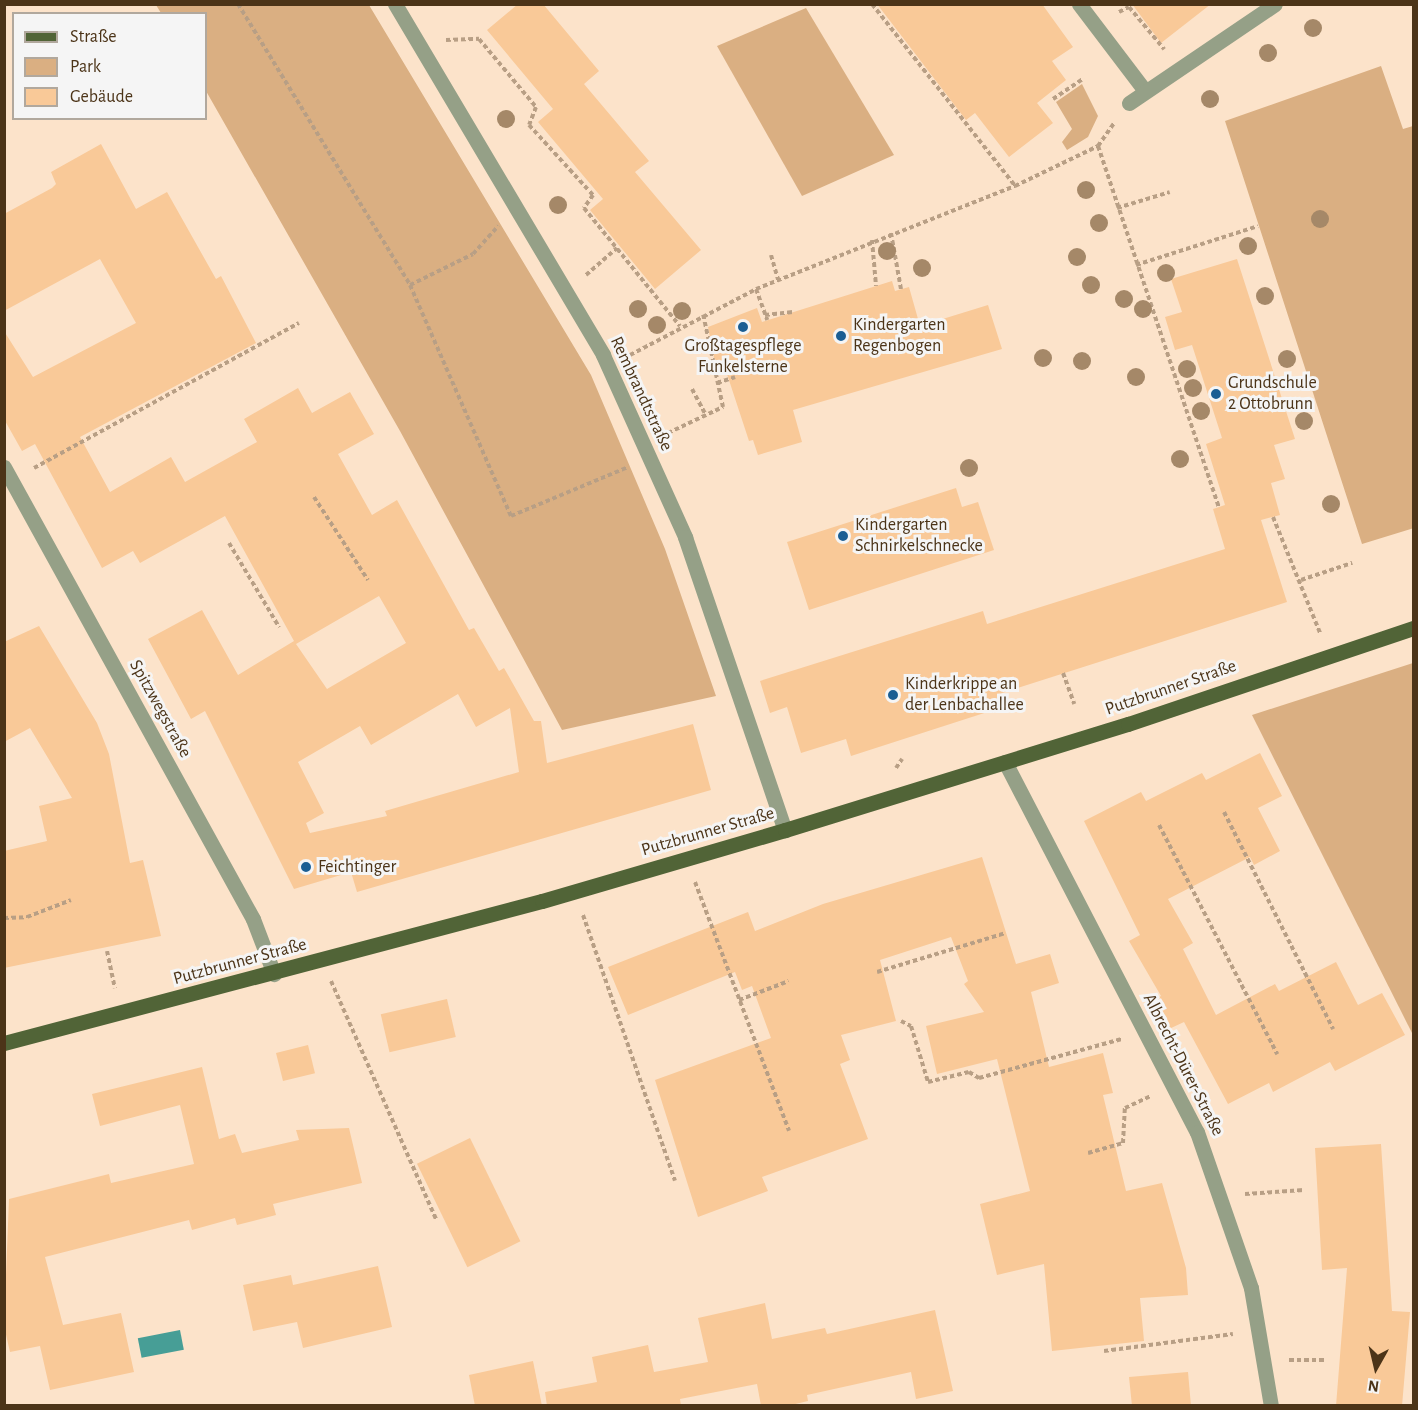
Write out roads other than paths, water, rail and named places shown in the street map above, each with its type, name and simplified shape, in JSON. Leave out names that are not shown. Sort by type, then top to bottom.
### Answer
[{"type":"main road","name":"Putzbrunner Straße","points":[[4,1043],[274,974],[577,891],[785,830],[1005,762],[1413,628]]},
{"type":"street","name":"Rembrandtstraße","points":[[395,4],[603,355],[685,537],[785,830]]},
{"type":"street","points":[[1079,4],[1145,91]]},
{"type":"street","points":[[1129,103],[1275,4]]},
{"type":"street","name":"Spitzwegstraße","points":[[8,473],[253,919],[274,974]]},
{"type":"street","name":"Albrecht-Dürer-Straße","points":[[1005,762],[1197,1132],[1238,1244],[1261,1330],[1271,1406]]},
{"type":"water","points":[[180,1330],[184,1350],[142,1358],[138,1338]]},
{"type":"place","name":"Großtagespflege Funkelsterne","points":[[743,327]]},
{"type":"place","name":"Kindergarten Regenbogen","points":[[841,336]]},
{"type":"place","name":"Grundschule 2 Ottobrunn","points":[[1216,394]]},
{"type":"place","name":"Kindergarten Schnirkelschnecke","points":[[843,536]]},
{"type":"place","name":"Kinderkrippe an der Lenbachallee","points":[[893,695]]},
{"type":"place","name":"Feichtinger","points":[[306,867]]}]
